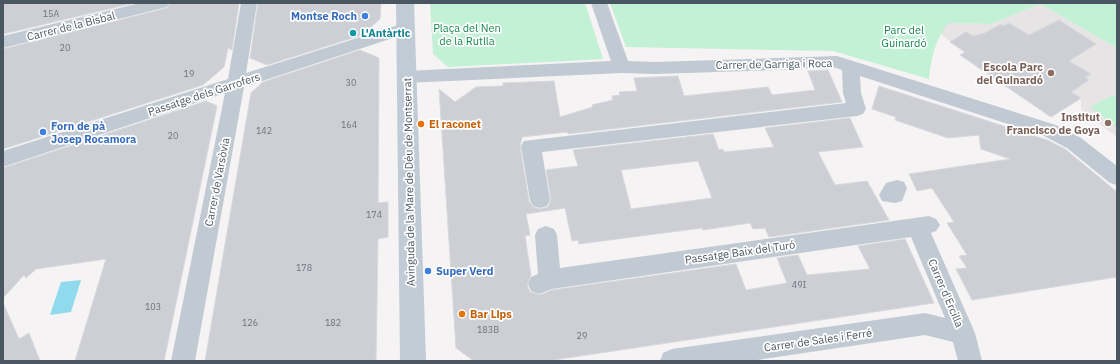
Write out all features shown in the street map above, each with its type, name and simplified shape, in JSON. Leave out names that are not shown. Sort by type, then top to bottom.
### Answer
[{"type":"street","name":"Carrer de la Bisbal","points":[[3,42],[162,3]]},
{"type":"street","name":"Carrer de Varsòvia","points":[[183,361],[236,83],[249,3]]},
{"type":"street","name":"Avinguda de la Mare de Déu de Montserrat","points":[[405,3],[413,361]]},
{"type":"street","points":[[599,3],[622,67]]},
{"type":"street","name":"Passatge dels Garrofers","points":[[3,159],[405,28]]},
{"type":"street","name":"Carrer de Garriga i Roca","points":[[406,77],[622,67],[655,68],[837,62],[1049,130],[1074,144],[1117,177]]},
{"type":"street","points":[[540,200],[531,146],[857,109],[852,93],[850,66]]},
{"type":"street","name":"Passatge Baix del Turó","points":[[546,235],[545,282],[923,226]]},
{"type":"street","name":"Carrer d'Ercilla","points":[[923,226],[963,333],[970,361]]},
{"type":"street","name":"Carrer de Sales i Ferré","points":[[672,361],[925,324],[963,333]]},
{"type":"shaded area","name":"Escola Parc del Guinardó","points":[[1040,4],[1117,48],[1117,137],[1081,110],[1081,99],[1051,117],[960,55],[965,52],[939,33],[948,23],[991,24]]},
{"type":"green space","name":"Plaça del Nen de la Rutlla","points":[[430,3],[585,3],[603,59],[448,67],[433,54]]},
{"type":"green space","name":"Parc del Guinardó","points":[[610,3],[1117,3],[1117,48],[1040,4],[991,24],[948,23],[934,50],[929,79],[833,51],[626,47]]},
{"type":"green space","points":[[1113,95],[1117,98],[1117,128],[1090,107]]},
{"type":"water","points":[[81,280],[71,312],[50,315],[61,282]]},
{"type":"building","points":[[3,3],[134,3],[3,34]]},
{"type":"building","points":[[170,3],[239,3],[232,50],[228,48],[224,67],[203,85],[3,149],[3,49],[167,8]]},
{"type":"building","points":[[258,3],[381,3],[380,19],[362,35],[267,65],[250,58]]},
{"type":"building","name":"Escola Parc del Guinardó","points":[[1059,20],[1096,44],[1069,61],[1091,74],[1085,77],[1089,80],[1071,92],[1081,98],[1051,117],[960,55],[965,52],[950,42],[966,32],[973,36],[985,33],[1001,24],[1003,26],[1009,23],[1029,35]]},
{"type":"building","points":[[360,50],[379,58],[378,203],[388,202],[388,237],[378,239],[376,361],[205,361],[251,93],[263,82]]},
{"type":"building","points":[[828,70],[842,102],[568,134],[567,132],[522,137],[520,146],[529,201],[533,207],[540,209],[548,207],[551,200],[546,170],[578,166],[573,150],[713,134],[719,150],[723,149],[724,152],[774,147],[765,128],[850,118],[863,147],[818,152],[835,185],[867,181],[889,220],[769,237],[765,228],[753,229],[750,223],[703,230],[702,228],[579,244],[578,240],[572,241],[565,208],[526,214],[530,235],[525,236],[531,275],[527,285],[530,292],[540,295],[552,290],[736,264],[746,290],[787,283],[777,258],[798,255],[807,275],[870,269],[858,246],[905,239],[934,303],[547,361],[474,361],[456,348],[439,89],[455,102],[476,87],[503,86],[503,83],[554,81],[560,117],[593,107],[592,105],[613,100],[612,96],[620,95],[619,92],[637,91],[634,78],[678,76],[684,96],[768,87],[772,95],[815,90],[808,71]],"holes":[[[698,161],[712,198],[631,209],[621,170]]]},
{"type":"building","points":[[879,86],[1047,140],[1065,149],[1117,192],[1117,277],[972,300],[956,269],[967,268],[959,256],[967,255],[947,223],[954,222],[932,188],[917,191],[909,174],[1010,159],[981,149],[979,135],[948,138],[895,120],[896,117],[872,109]]},
{"type":"building","points":[[206,101],[217,106],[164,361],[75,361],[106,259],[36,269],[26,278],[24,275],[3,298],[3,168]]},
{"type":"building","points":[[3,303],[19,339],[29,333],[40,361],[3,361]]},
{"type":"place","name":"Montse Roch","points":[[365,16]]},
{"type":"place","name":"L'Antàrtic","points":[[353,33]]},
{"type":"place","name":"Escola Parc del Guinardó","points":[[1051,73]]},
{"type":"place","name":"Institut Francisco de Goya","points":[[1108,123]]},
{"type":"place","name":"El raconet","points":[[421,124]]},
{"type":"place","name":"Forn de pà Josep Rocamora","points":[[43,132]]},
{"type":"place","name":"Super Verd","points":[[428,271]]},
{"type":"place","name":"Bar Lips","points":[[462,314]]}]
